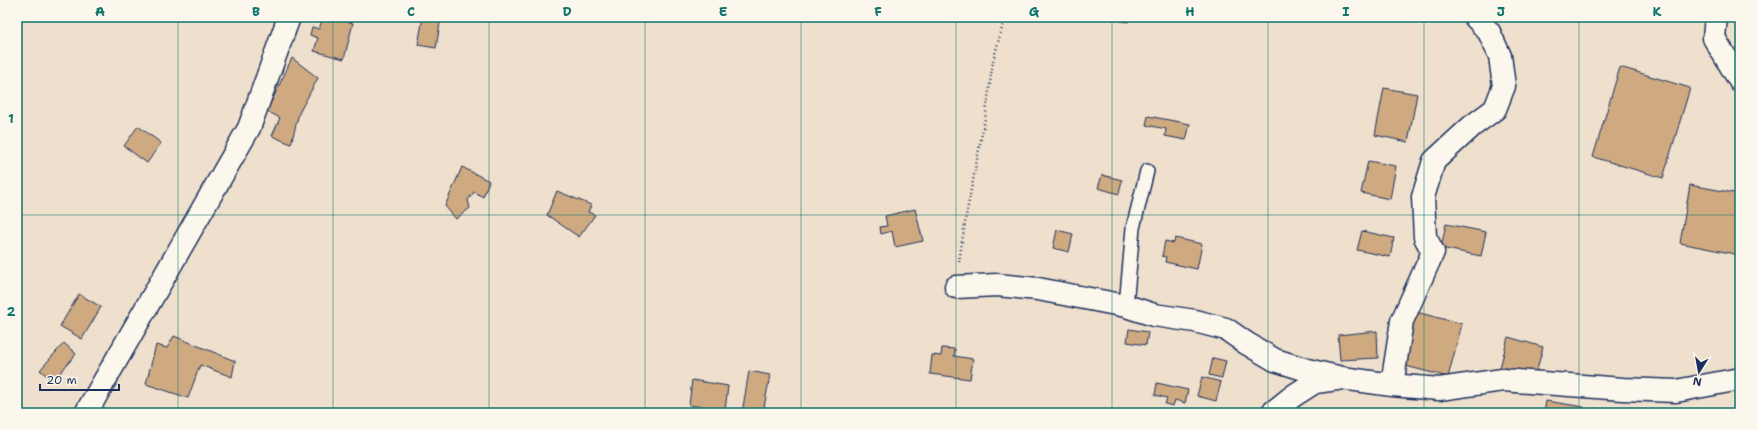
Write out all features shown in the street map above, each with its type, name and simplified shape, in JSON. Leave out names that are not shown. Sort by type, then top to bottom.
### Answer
[{"type":"street","points":[[86,413],[249,128],[289,17]]},
{"type":"street","points":[[1392,385],[1402,321],[1433,252],[1425,237],[1423,197],[1434,161],[1472,126],[1496,109],[1504,86],[1500,56],[1489,32],[1475,17]]},
{"type":"street","points":[[1716,17],[1714,38],[1740,81]]},
{"type":"street","points":[[956,287],[997,285],[1038,289],[1126,306],[1154,315],[1195,321],[1226,330],[1275,360],[1342,378],[1392,385],[1439,389],[1503,380],[1676,392],[1740,379]]},
{"type":"street","points":[[1272,413],[1293,396],[1315,382],[1342,378]]},
{"type":"lane","points":[[1126,306],[1133,228],[1147,171]]},
{"type":"path","points":[[956,287],[966,216],[986,113],[993,61],[1005,17]]},
{"type":"building","points":[[323,17],[331,17],[353,23],[344,59],[314,51],[318,38],[310,35],[312,27],[319,29]]},
{"type":"building","points":[[423,17],[441,17],[436,48],[418,45]]},
{"type":"building","points":[[1110,17],[1129,17],[1128,22],[1110,19]]},
{"type":"building","points":[[292,58],[318,78],[299,113],[291,144],[272,136],[280,118],[267,111]]},
{"type":"building","points":[[1620,67],[1690,88],[1663,178],[1593,157]]},
{"type":"building","points":[[1384,88],[1417,94],[1408,142],[1375,135]]},
{"type":"building","points":[[1148,116],[1190,124],[1186,140],[1165,136],[1166,129],[1146,125]]},
{"type":"building","points":[[138,126],[161,143],[147,163],[124,146]]},
{"type":"building","points":[[1368,161],[1396,166],[1390,199],[1361,193]]},
{"type":"building","points":[[462,167],[489,181],[483,197],[474,192],[468,200],[470,208],[456,219],[445,206]]},
{"type":"building","points":[[1102,175],[1122,180],[1119,194],[1098,188]]},
{"type":"building","points":[[1690,185],[1740,194],[1740,255],[1680,243]]},
{"type":"building","points":[[557,191],[591,205],[588,212],[595,215],[579,237],[547,215]]},
{"type":"building","points":[[915,209],[923,241],[895,247],[892,231],[881,234],[880,227],[887,226],[885,216]]},
{"type":"building","points":[[1446,224],[1486,232],[1481,256],[1441,248]]},
{"type":"building","points":[[1057,230],[1073,234],[1069,252],[1053,248]]},
{"type":"building","points":[[1362,231],[1394,238],[1390,257],[1357,250]]},
{"type":"building","points":[[1175,238],[1202,244],[1197,269],[1165,262],[1166,257],[1162,256],[1165,241],[1174,243]]},
{"type":"building","points":[[79,294],[101,307],[82,339],[60,326]]},
{"type":"building","points":[[1416,312],[1462,324],[1448,377],[1402,365]]},
{"type":"building","points":[[1129,329],[1148,332],[1146,345],[1127,342]]},
{"type":"building","points":[[1377,331],[1378,358],[1340,360],[1338,335]]},
{"type":"building","points":[[174,336],[235,361],[232,377],[200,365],[188,398],[146,384],[156,345],[167,348]]},
{"type":"building","points":[[1508,337],[1543,347],[1535,377],[1500,368]]},
{"type":"building","points":[[64,343],[76,354],[53,381],[40,370]]},
{"type":"building","points":[[942,348],[955,349],[954,356],[973,359],[970,379],[930,374],[932,355],[941,356]]},
{"type":"building","points":[[1213,358],[1226,361],[1222,378],[1209,375]]},
{"type":"building","points":[[749,371],[770,375],[763,413],[742,413]]},
{"type":"building","points":[[1202,377],[1221,382],[1216,401],[1197,396]]},
{"type":"building","points":[[692,380],[728,386],[725,410],[689,405]]},
{"type":"building","points":[[1157,383],[1188,390],[1185,403],[1175,400],[1173,406],[1165,404],[1167,398],[1155,395]]},
{"type":"building","points":[[1546,401],[1584,407],[1583,413],[1544,413]]},
{"type":"building","points":[[1410,407],[1448,413],[1409,413]]}]
